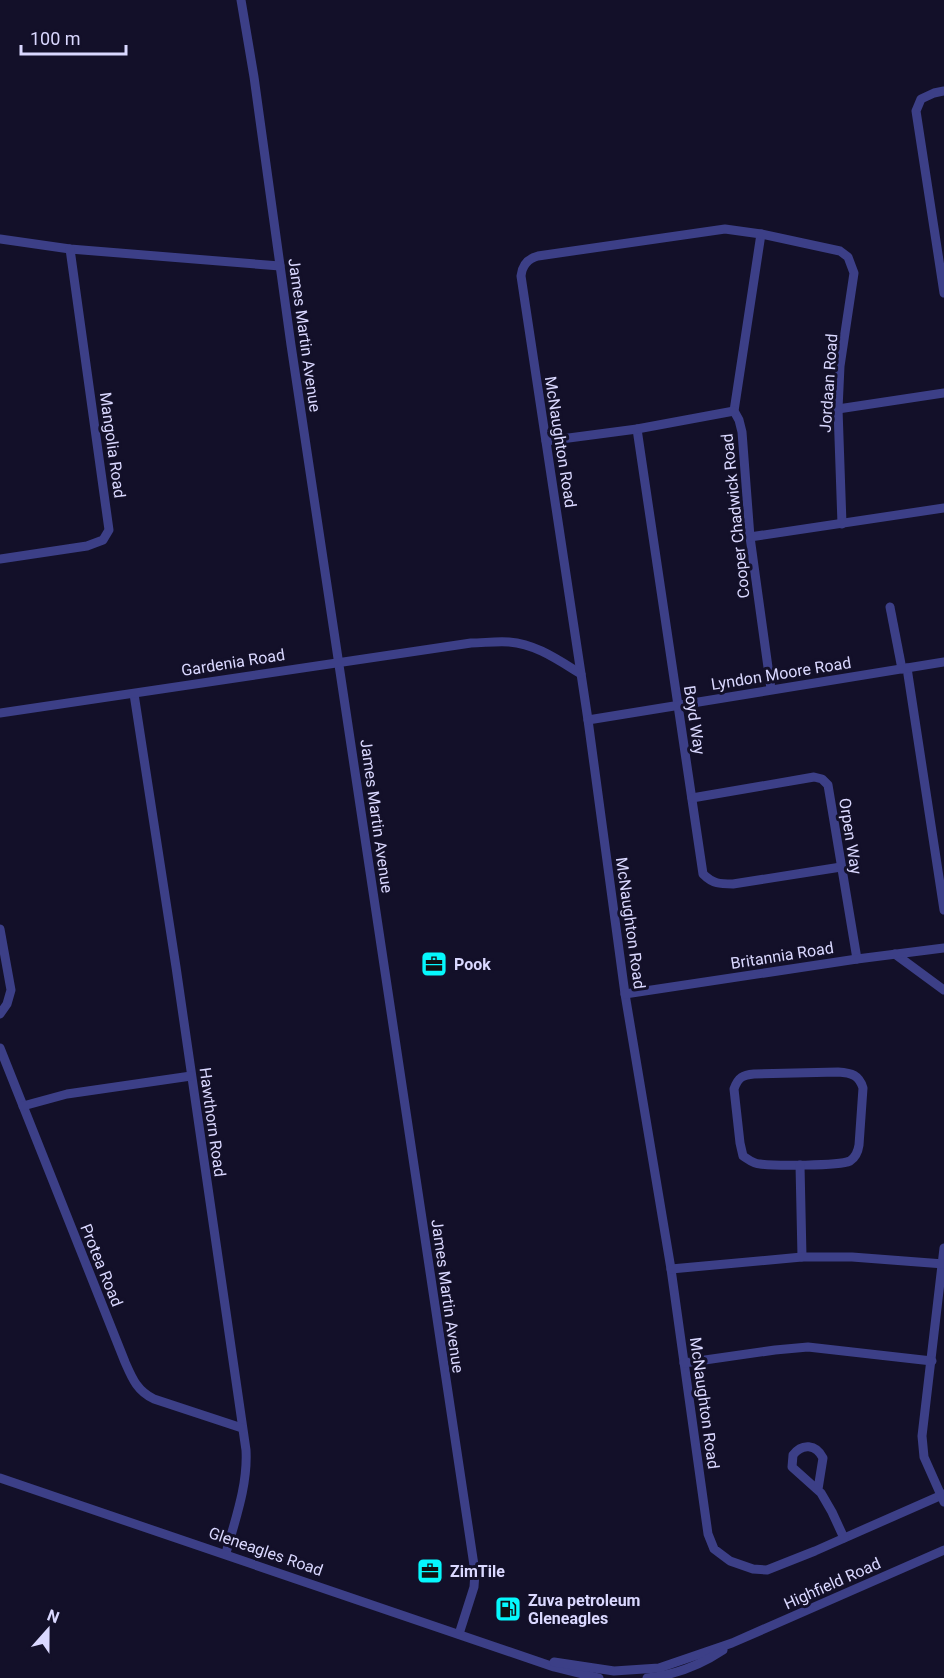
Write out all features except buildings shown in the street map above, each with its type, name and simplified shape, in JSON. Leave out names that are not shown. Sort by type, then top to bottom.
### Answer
[{"type":"street","name":"James Martin Avenue","points":[[241,0],[475,1572],[474,1587],[459,1634]]},
{"type":"street","points":[[944,91],[921,99],[916,111],[944,290]]},
{"type":"street","name":"McNaughton Road","points":[[761,234],[725,229],[710,230],[538,255],[525,263],[521,276],[588,720],[625,994],[671,1269],[708,1534],[717,1552],[730,1561],[758,1570],[776,1567],[844,1538]]},
{"type":"street","name":"Jordaan Road","points":[[761,234],[840,251],[848,257],[854,273],[840,366],[838,409],[842,524]]},
{"type":"street","name":"Cooper Chadwick Road","points":[[761,234],[734,411],[742,432],[750,537],[771,689]]},
{"type":"street","points":[[0,239],[70,249],[280,266]]},
{"type":"street","name":"Mangolia Road","points":[[0,559],[87,546],[103,540],[109,530],[70,249]]},
{"type":"street","points":[[838,409],[944,393]]},
{"type":"street","points":[[546,441],[638,429],[734,411]]},
{"type":"street","name":"Boyd Way","points":[[638,429],[703,874],[710,881],[733,884],[841,867]]},
{"type":"street","points":[[750,537],[944,508]]},
{"type":"street","points":[[890,607],[905,668],[944,910]]},
{"type":"street","name":"Gardenia Road","points":[[0,713],[471,643],[525,644],[550,655],[581,674]]},
{"type":"street","name":"Lyndon Moore Road","points":[[588,720],[944,662]]},
{"type":"street","name":"Hawthorn Road","points":[[134,694],[246,1450],[240,1501],[226,1553]]},
{"type":"street","name":"Orpen Way","points":[[692,798],[814,777],[822,779],[828,785],[857,959]]},
{"type":"street","points":[[0,929],[11,990],[7,1004],[0,1014]]},
{"type":"street","name":"Britannia Road","points":[[625,994],[944,948]]},
{"type":"street","points":[[895,954],[944,990]]},
{"type":"street","name":"Protea Road","points":[[0,1048],[135,1384],[143,1393],[154,1399],[242,1428]]},
{"type":"street","points":[[838,1072],[851,1073],[860,1080],[863,1088],[857,1154],[852,1160],[844,1162],[800,1165],[757,1164],[743,1156],[734,1089],[736,1081],[743,1075],[838,1072]]},
{"type":"street","points":[[23,1106],[68,1094],[191,1076]]},
{"type":"street","points":[[800,1165],[802,1257]]},
{"type":"street","points":[[818,1490],[823,1458],[815,1448],[809,1446],[801,1448],[793,1455],[792,1467],[818,1490],[832,1512],[844,1538],[943,1497],[923,1449],[924,1421],[944,1248]]},
{"type":"street","points":[[671,1269],[802,1257],[852,1257],[943,1264]]},
{"type":"street","points":[[684,1364],[808,1347],[932,1361]]},
{"type":"street","name":"Gleneagles Road","points":[[0,1478],[226,1553],[522,1656],[564,1670],[599,1678]]},
{"type":"street","name":"Highfield Road","points":[[658,1675],[944,1550]]},
{"type":"street","name":"Highfield Road","points":[[658,1675],[698,1665],[732,1644]]},
{"type":"street","name":"Gleneagles Road","points":[[522,1656],[603,1670],[658,1675]]},
{"type":"street","points":[[683,1678],[698,1665]]},
{"type":"street","points":[[564,1670],[578,1678]]},
{"type":"street","points":[[647,1678],[658,1675]]},
{"type":"place","name":"Pook","points":[[434,964]]},
{"type":"place","name":"ZimTile","points":[[430,1571]]},
{"type":"place","name":"Zuva petroleum Gleneagles","points":[[508,1609]]}]
